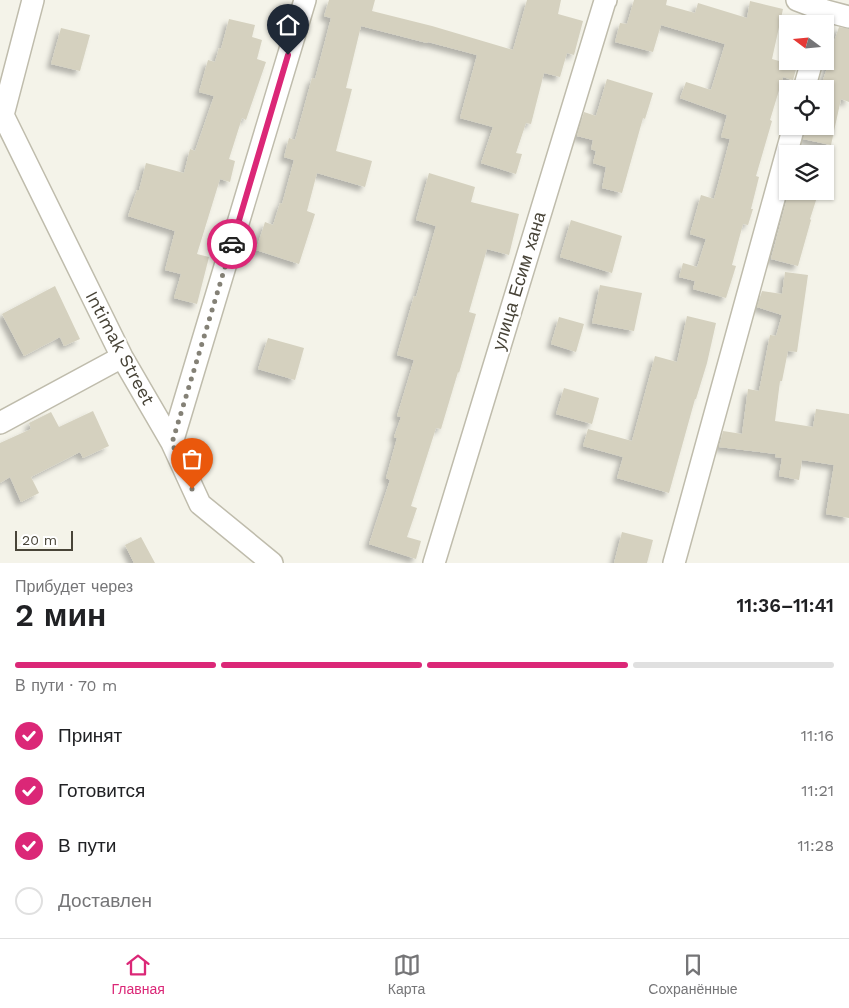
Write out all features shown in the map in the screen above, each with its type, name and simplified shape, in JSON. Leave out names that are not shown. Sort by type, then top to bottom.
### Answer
[{"type":"street","points":[[1,113],[33,0]]},
{"type":"street","points":[[172,443],[305,0]]},
{"type":"street","name":"улица Есим хана","points":[[434,563],[604,1],[606,0]]},
{"type":"street","points":[[797,0],[821,15]]},
{"type":"street","points":[[834,17],[849,17]]},
{"type":"street","name":"Intimak Street","points":[[1,113],[122,357],[172,443],[200,504],[272,563]]},
{"type":"street","points":[[674,563],[792,135]]},
{"type":"street","points":[[0,423],[122,357]]},
{"type":"building","points":[[329,0],[375,0],[372,11],[432,26],[513,50],[527,0],[561,0],[558,14],[583,21],[574,55],[567,53],[560,77],[544,73],[531,124],[526,123],[516,153],[522,154],[516,174],[481,163],[493,127],[460,118],[477,55],[361,26],[346,88],[352,89],[336,151],[372,161],[365,187],[317,173],[307,211],[315,214],[299,264],[256,250],[265,222],[273,225],[280,203],[282,204],[294,160],[284,157],[289,138],[295,140],[312,78],[315,79],[331,18],[324,16]]},
{"type":"building","points":[[634,0],[667,0],[666,5],[695,13],[698,3],[747,18],[750,1],[783,9],[782,15],[779,15],[779,27],[772,59],[779,61],[779,70],[796,70],[793,80],[783,77],[782,80],[779,80],[779,90],[770,120],[772,121],[756,176],[759,177],[751,209],[753,209],[748,225],[743,224],[732,265],[736,266],[726,298],[693,289],[695,281],[679,277],[683,263],[697,267],[706,239],[690,234],[701,195],[714,199],[730,139],[721,137],[727,115],[680,98],[686,82],[711,90],[725,44],[661,25],[653,52],[615,42],[620,23],[627,24]]},
{"type":"building","points":[[229,19],[255,25],[252,37],[262,40],[257,59],[266,62],[246,120],[242,118],[229,159],[235,161],[230,182],[220,179],[197,254],[209,257],[197,304],[174,298],[181,274],[165,270],[175,231],[128,216],[137,190],[139,190],[146,163],[184,173],[190,149],[195,151],[214,96],[199,92],[208,60],[215,62],[219,48],[221,49]]},
{"type":"building","points":[[839,27],[849,29],[849,102],[841,99],[834,131],[834,80],[823,80],[826,70],[834,70],[834,42]]},
{"type":"building","points":[[61,28],[90,35],[80,71],[51,64]]},
{"type":"building","points":[[607,79],[653,93],[645,119],[643,118],[622,193],[602,188],[606,167],[593,163],[596,151],[591,149],[593,140],[577,136],[584,112],[596,116]]},
{"type":"building","points":[[804,135],[833,135],[831,145],[803,139]]},
{"type":"building","points":[[429,173],[475,187],[471,202],[519,214],[509,255],[487,249],[469,312],[476,314],[459,373],[441,429],[436,428],[411,506],[417,508],[407,537],[421,541],[416,559],[369,544],[390,480],[386,478],[397,438],[394,437],[401,417],[397,416],[414,360],[397,355],[436,226],[416,220]]},
{"type":"building","points":[[787,200],[816,200],[798,266],[771,259]]},
{"type":"building","points":[[571,220],[622,236],[612,273],[560,257]]},
{"type":"building","points":[[785,272],[808,275],[797,352],[788,351],[782,381],[780,381],[775,421],[813,427],[816,409],[849,414],[849,518],[826,514],[834,465],[802,460],[799,480],[779,476],[782,458],[775,457],[776,454],[719,447],[723,431],[742,434],[748,389],[759,391],[770,335],[776,336],[782,315],[757,307],[762,291],[782,294]]},
{"type":"building","points":[[600,285],[642,293],[634,331],[592,323]]},
{"type":"building","points":[[55,286],[80,339],[64,346],[60,337],[24,356],[2,314]]},
{"type":"building","points":[[687,316],[716,323],[707,363],[669,493],[617,478],[623,457],[583,446],[588,429],[632,441],[655,356],[677,362]]},
{"type":"building","points":[[559,317],[584,324],[576,352],[551,344]]},
{"type":"building","points":[[268,338],[304,348],[295,380],[258,369]]},
{"type":"building","points":[[564,388],[599,398],[592,424],[556,414]]},
{"type":"building","points":[[93,411],[109,446],[83,458],[80,452],[31,477],[39,493],[21,502],[10,477],[0,483],[0,443],[31,429],[29,423],[51,412],[59,427]]},
{"type":"building","points":[[622,532],[653,540],[647,563],[614,563]]},
{"type":"building","points":[[141,537],[155,563],[134,563],[125,545]]},
{"type":"way so far","points":[[192,489],[172,443],[232,244]]},
{"type":"route","points":[[232,244],[288,55]]}]
